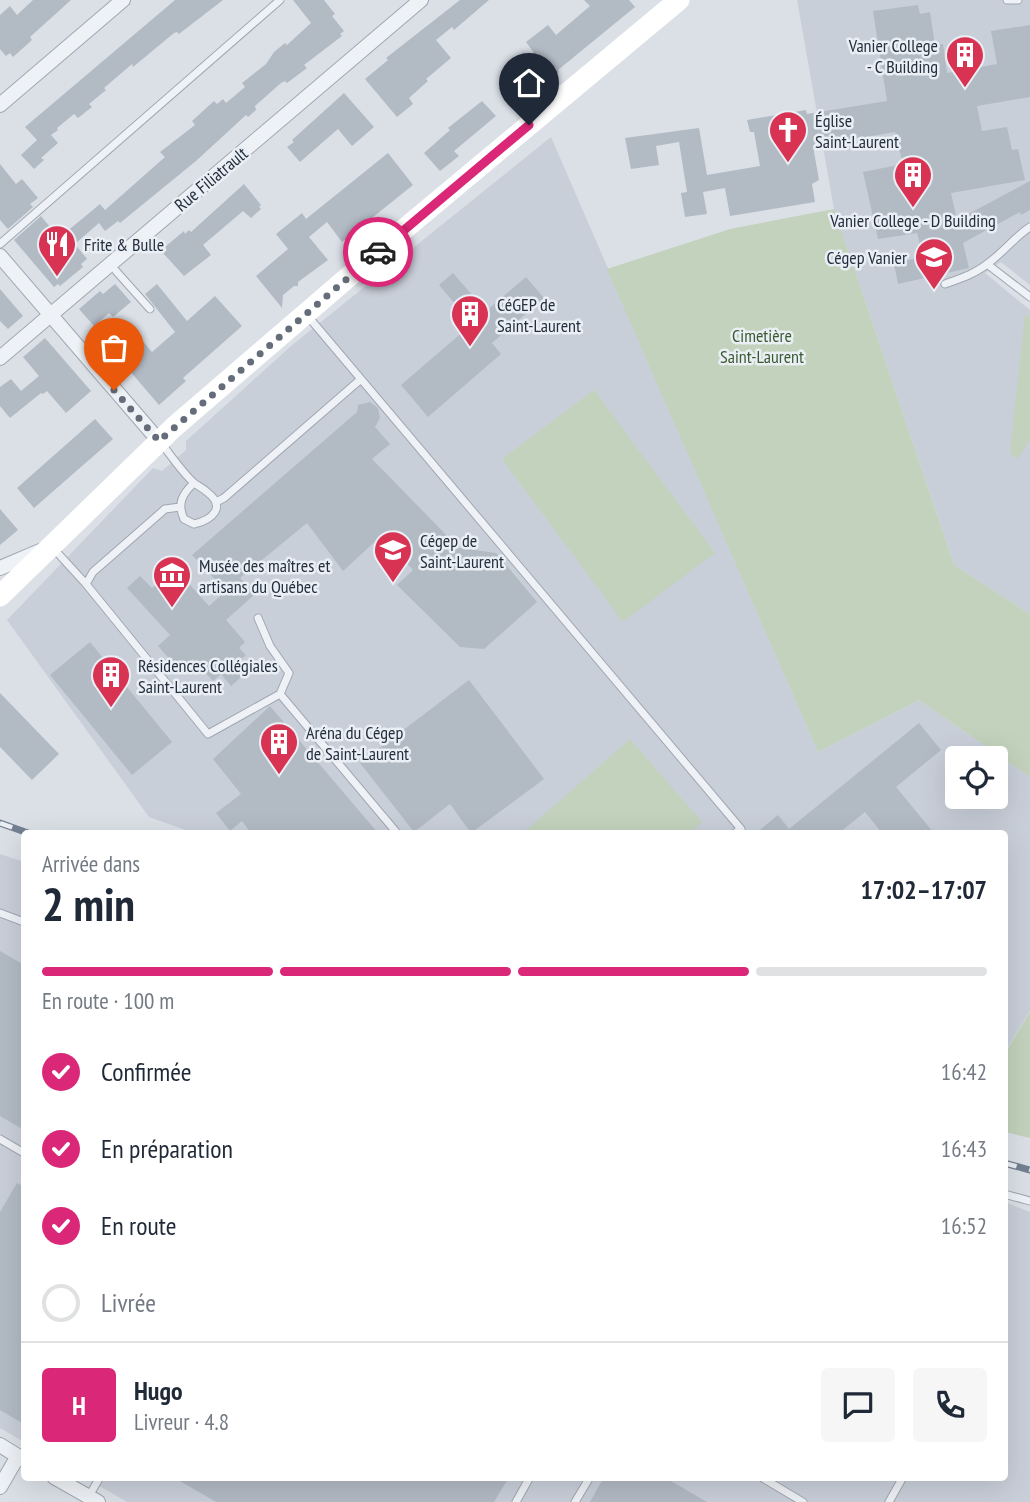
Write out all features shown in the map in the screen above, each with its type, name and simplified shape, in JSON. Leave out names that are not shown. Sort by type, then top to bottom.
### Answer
[{"type":"main road","points":[[0,597],[159,441],[488,158],[679,0]]},
{"type":"street","points":[[0,105],[123,0]]},
{"type":"street","name":"Rue Filiatrault","points":[[0,358],[421,0]]},
{"type":"street","points":[[0,256],[159,441]]},
{"type":"street","points":[[0,568],[51,546]]},
{"type":"street","points":[[0,1446],[21,1458],[0,1487]]},
{"type":"street","points":[[61,1481],[93,1500]]},
{"type":"lane","points":[[0,244],[280,0]]},
{"type":"lane","points":[[1007,0],[1018,0]]},
{"type":"lane","points":[[945,284],[974,274],[1016,236],[1030,227]]},
{"type":"lane","points":[[987,264],[1030,297]]},
{"type":"lane","points":[[116,271],[150,309]]},
{"type":"lane","points":[[306,314],[740,830]]},
{"type":"lane","points":[[90,362],[106,348]]},
{"type":"lane","points":[[216,502],[224,498],[361,379]]},
{"type":"lane","points":[[159,441],[194,484],[209,493],[216,502],[217,510],[213,517],[194,524],[184,519],[180,507],[183,495],[194,484]]},
{"type":"lane","points":[[86,584],[93,572],[165,509],[180,507]]},
{"type":"lane","points":[[51,546],[86,584],[208,734],[280,694],[289,673],[270,646],[258,618]]},
{"type":"lane","points":[[280,694],[394,830]]},
{"type":"lane","points":[[0,914],[21,921]]},
{"type":"lane","points":[[0,1139],[21,1151]]},
{"type":"lane","points":[[1008,1195],[1030,1201]]},
{"type":"lane","points":[[93,1500],[99,1481]]},
{"type":"lane","points":[[516,1502],[528,1481]]},
{"type":"lane","points":[[575,1502],[588,1481]]},
{"type":"lane","points":[[768,1481],[803,1502]]},
{"type":"lane","points":[[889,1502],[901,1481]]},
{"type":"shaded area","name":"Cégep Vanier","points":[[797,0],[1030,0],[1030,285],[1001,262],[985,273],[1030,310],[1030,614],[954,565],[834,209]]},
{"type":"shaded area","name":"Cégep de Saint-Laurent","points":[[551,137],[818,752],[919,700],[985,746],[945,746],[945,809],[1008,809],[1008,762],[1030,777],[1030,1011],[1008,1047],[1008,830],[186,830],[149,817],[7,620],[153,468],[162,471],[186,450],[186,441],[291,346]]},
{"type":"shaded area","points":[[0,854],[21,861],[21,1440],[0,1428]]},
{"type":"shaded area","points":[[1008,1203],[1030,1212],[1030,1502],[127,1502],[91,1481],[1008,1481]]},
{"type":"green space","name":"Cimetière Saint-Laurent","points":[[834,209],[954,565],[1030,614],[1030,777],[1008,762],[1008,746],[985,746],[919,700],[818,752],[607,269],[730,229]]},
{"type":"green space","points":[[1025,314],[1030,318],[1030,439],[1018,459],[1010,453]]},
{"type":"green space","points":[[594,390],[715,553],[623,622],[502,459]]},
{"type":"green space","points":[[630,739],[702,822],[693,830],[526,830]]},
{"type":"green space","points":[[1030,1012],[1030,1138],[1008,1133],[1008,1048]]},
{"type":"building","points":[[33,0],[71,0],[30,37],[32,40],[13,57],[10,53],[6,56],[0,49],[0,15],[10,6],[17,15]]},
{"type":"building","points":[[175,0],[223,0],[179,34],[174,33],[133,67],[132,64],[104,88],[106,90],[89,104],[92,107],[78,118],[74,114],[57,128],[51,135],[58,143],[41,158],[44,160],[34,169],[21,155],[37,140],[25,127]]},
{"type":"building","points":[[293,0],[324,0],[344,31],[340,34],[342,36],[304,65],[307,68],[287,83],[281,83],[255,106],[256,110],[248,117],[246,115],[196,161],[120,223],[118,221],[105,231],[99,223],[75,244],[87,259],[81,264],[83,267],[60,286],[58,284],[54,287],[14,240],[41,216],[59,238],[100,204],[105,210],[165,157],[160,152],[195,125],[192,121],[214,101],[217,104],[223,99],[226,103],[245,87],[242,83],[266,64],[274,52],[285,43],[287,45],[311,23]]},
{"type":"building","points":[[460,0],[489,0],[454,30],[452,27],[436,40],[451,58],[426,79],[428,81],[409,98],[413,104],[397,117],[365,79],[388,60],[386,58]]},
{"type":"building","points":[[584,0],[629,0],[635,7],[558,70],[559,72],[550,78],[548,75],[524,96],[512,82],[515,80],[513,76],[518,72],[514,68],[534,53],[526,42],[548,25],[556,35],[590,6]]},
{"type":"building","points":[[918,5],[920,14],[930,12],[935,45],[943,44],[947,73],[997,64],[991,31],[1030,25],[1030,97],[977,106],[982,131],[1007,127],[1012,150],[1018,149],[1025,180],[951,193],[957,220],[1030,181],[1030,210],[1021,215],[1020,212],[963,243],[969,268],[898,284],[894,264],[923,256],[917,233],[878,239],[863,172],[903,164],[895,132],[813,146],[819,180],[812,184],[815,202],[730,216],[725,188],[703,192],[707,214],[685,217],[681,193],[687,192],[679,142],[656,146],[659,165],[631,169],[625,138],[699,128],[707,175],[760,166],[754,132],[750,132],[747,120],[806,110],[807,114],[887,101],[873,11]]},
{"type":"building","points":[[344,93],[374,127],[352,146],[338,129],[300,162],[287,147]]},
{"type":"building","points":[[482,101],[496,116],[454,151],[459,156],[440,171],[424,153],[450,130],[448,128]]},
{"type":"building","points":[[388,153],[413,185],[342,242],[327,222],[309,237],[328,260],[298,282],[298,286],[283,295],[282,308],[256,276],[288,249],[276,234],[302,213],[306,219]]},
{"type":"building","points":[[0,164],[16,184],[22,179],[38,198],[30,204],[33,207],[8,229],[0,220]]},
{"type":"building","points":[[244,184],[261,205],[261,209],[251,218],[243,211],[203,245],[211,255],[184,276],[163,253],[167,250],[165,247],[184,231],[185,234],[189,230],[191,232]]},
{"type":"building","name":"CéGEP de Saint-Laurent","points":[[453,273],[486,311],[526,277],[544,298],[492,343],[501,354],[428,417],[401,385],[472,324],[439,285]]},
{"type":"building","points":[[115,284],[131,302],[113,317],[109,313],[94,326],[79,309],[100,291],[103,294]]},
{"type":"building","points":[[157,284],[187,321],[215,296],[242,326],[183,378],[186,381],[159,405],[117,356],[139,337],[152,352],[175,332],[145,294]]},
{"type":"building","points":[[0,289],[23,316],[8,329],[0,321]]},
{"type":"building","points":[[45,338],[91,391],[66,413],[47,391],[41,393],[10,418],[0,406],[0,387],[11,379],[21,391],[39,376],[23,357]]},
{"type":"building","points":[[370,402],[378,408],[380,418],[375,427],[390,444],[372,459],[459,548],[496,553],[537,602],[484,649],[460,647],[397,585],[413,570],[381,536],[343,571],[307,523],[240,578],[255,594],[226,620],[245,642],[239,648],[246,655],[237,663],[246,673],[231,686],[221,674],[213,681],[193,659],[180,671],[158,646],[170,635],[127,588],[140,576],[152,588],[174,567],[209,606],[226,591],[192,555],[357,412],[358,405]]},
{"type":"building","points":[[95,419],[113,439],[34,508],[17,488]]},
{"type":"building","points":[[0,509],[18,530],[0,545]]},
{"type":"building","name":"Résidences Collégiales Saint-Laurent","points":[[90,642],[172,742],[132,775],[50,675]]},
{"type":"building","points":[[469,680],[544,779],[475,830],[469,830],[450,804],[417,830],[412,830],[360,763]]},
{"type":"building","points":[[0,693],[59,754],[32,780],[0,747]]},
{"type":"building","name":"Aréna du Cégep de Saint-Laurent","points":[[270,706],[375,830],[249,830],[242,821],[229,830],[216,813],[241,794],[213,759]]},
{"type":"building","points":[[919,723],[941,750],[896,787],[932,830],[880,830],[865,812],[843,830],[760,830],[778,815],[789,829]]},
{"type":"building","points":[[0,951],[21,963],[21,1128],[0,1116]]},
{"type":"building","points":[[17,1183],[21,1185],[21,1422],[0,1410],[0,1212]]},
{"type":"building","points":[[180,1481],[507,1481],[494,1502],[216,1502]]},
{"type":"building","points":[[602,1481],[671,1481],[707,1502],[590,1502]]},
{"type":"railway","points":[[0,823],[21,830]]},
{"type":"railway","points":[[1008,1164],[1030,1170]]},
{"type":"way so far","points":[[114,390],[159,441],[378,252]]},
{"type":"place","name":"Vanier College - C Building","points":[[965,89]]},
{"type":"place","name":"Église Saint-Laurent","points":[[788,164]]},
{"type":"place","name":"Vanier College - D Building","points":[[913,209]]},
{"type":"place","name":"Frite & Bulle","points":[[57,278]]},
{"type":"place","name":"Cégep Vanier","points":[[934,291]]},
{"type":"place","name":"CéGEP de Saint-Laurent","points":[[470,348]]},
{"type":"place","name":"Cégep de Saint-Laurent","points":[[393,584]]},
{"type":"place","name":"Musée des maîtres et artisans du Québec","points":[[172,609]]},
{"type":"place","name":"Résidences Collégiales Saint-Laurent","points":[[111,709]]},
{"type":"place","name":"Aréna du Cégep de Saint-Laurent","points":[[279,776]]},
{"type":"route","points":[[378,252],[529,125]]}]
